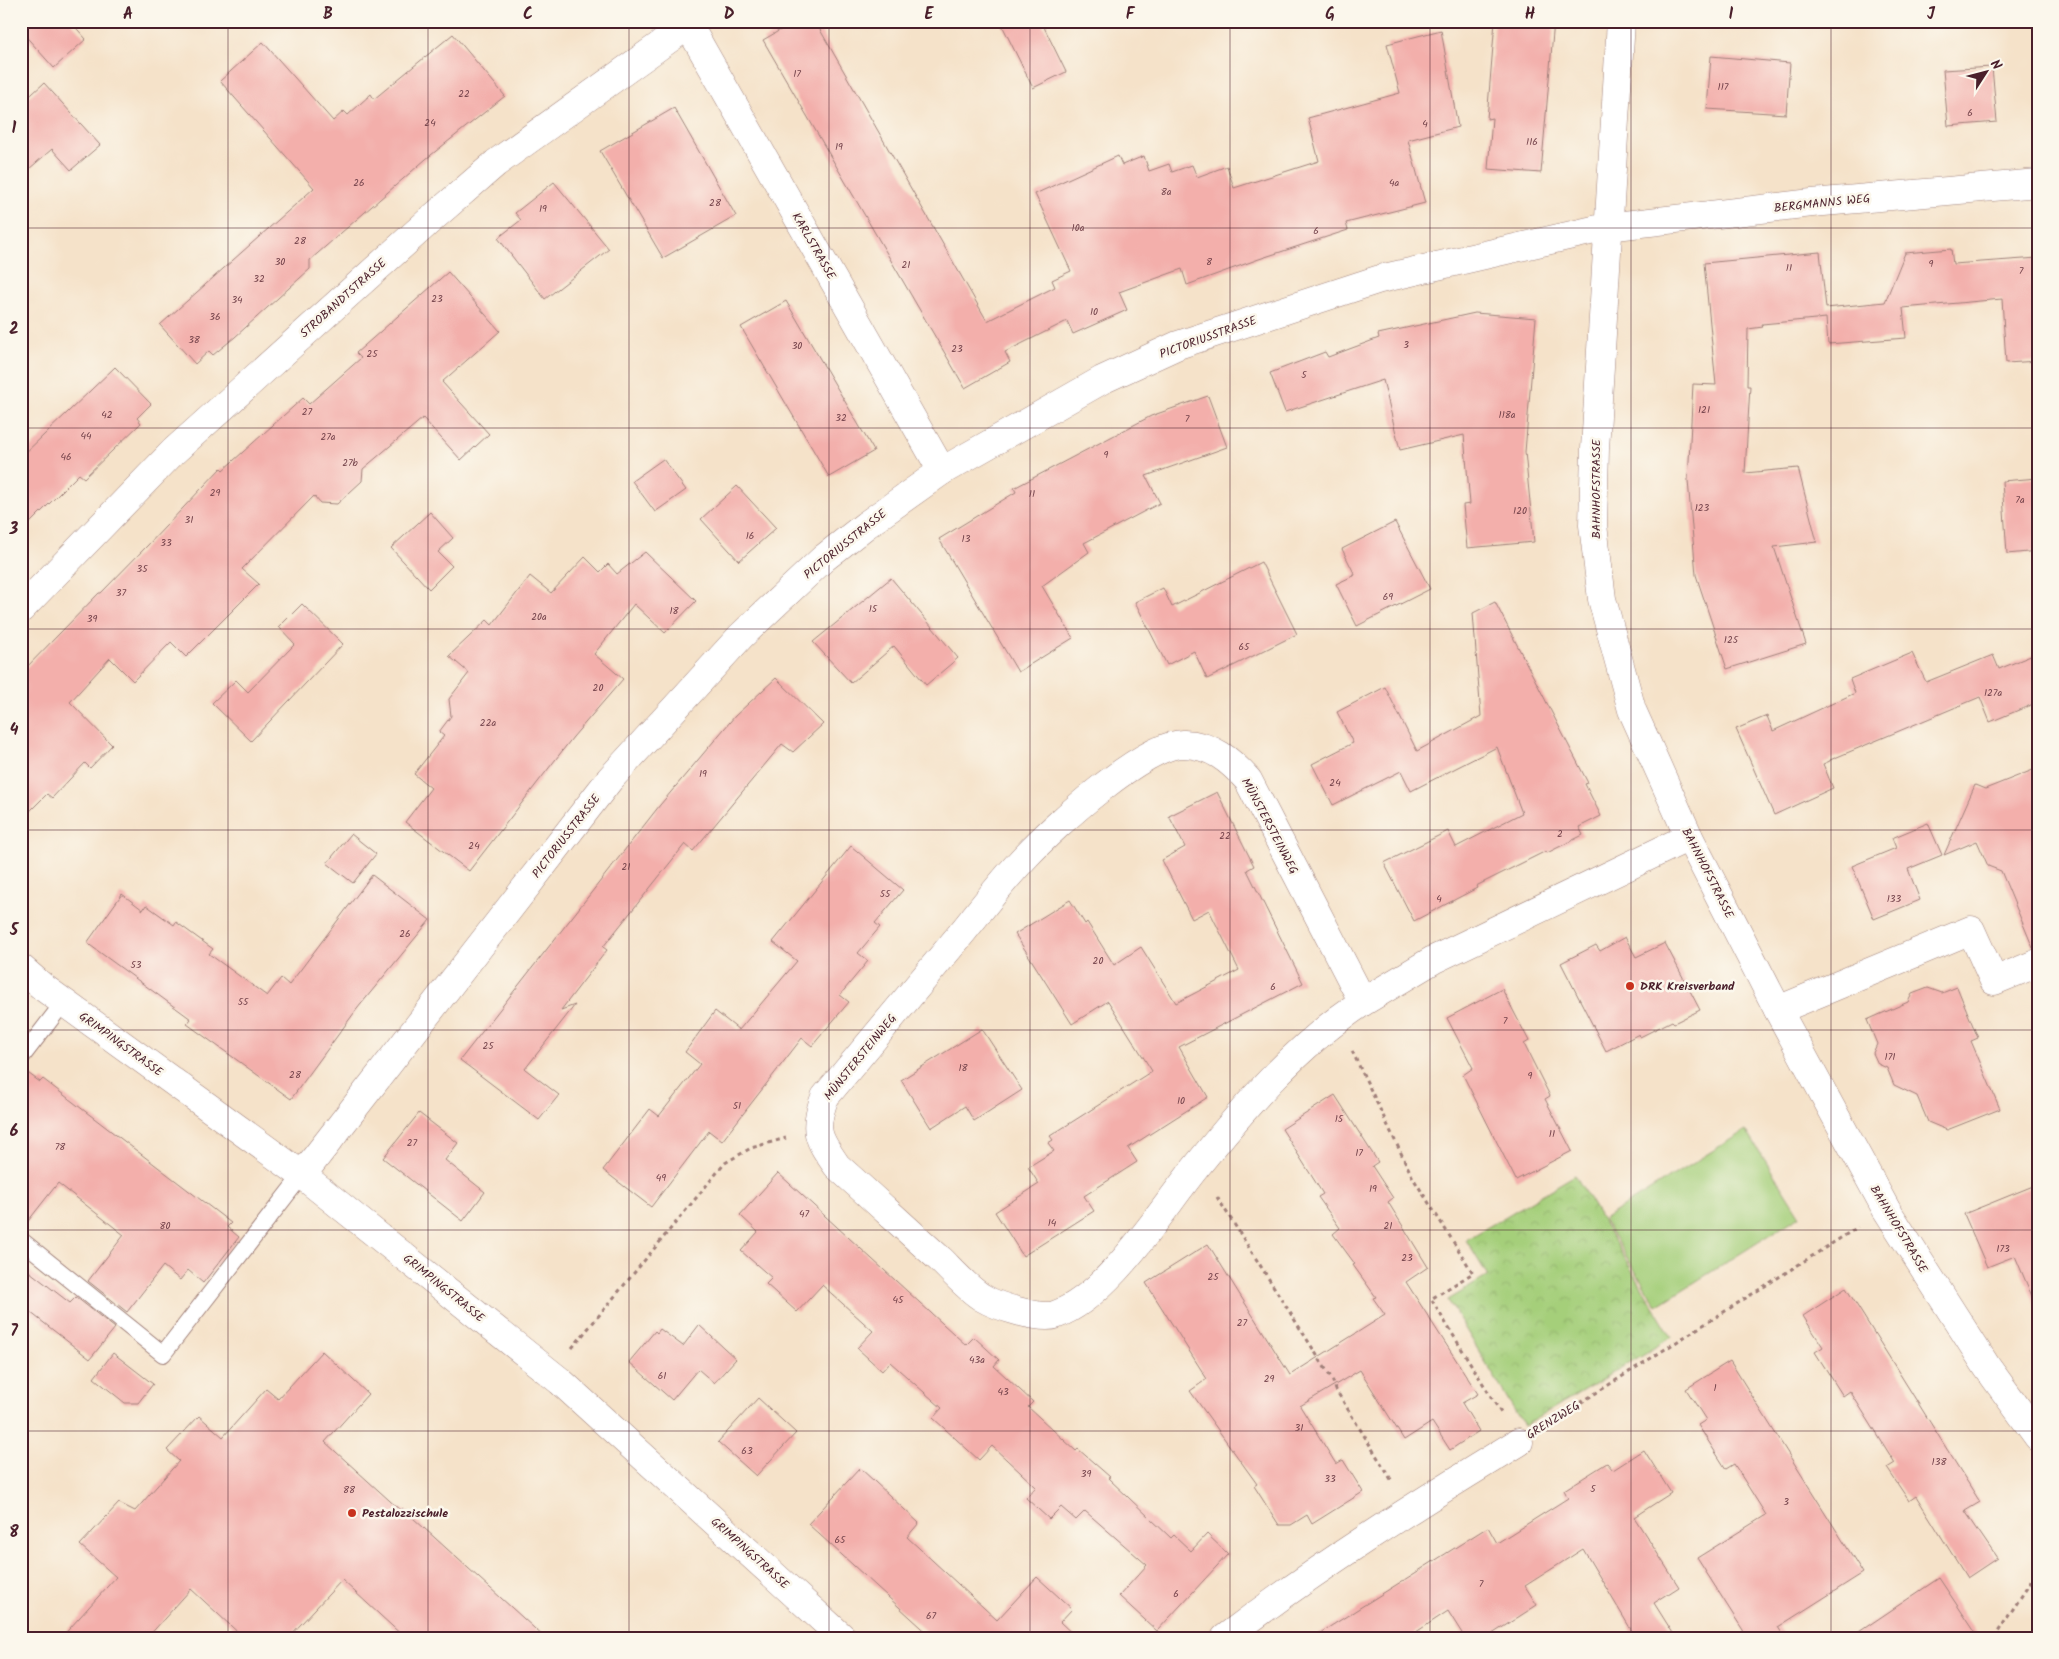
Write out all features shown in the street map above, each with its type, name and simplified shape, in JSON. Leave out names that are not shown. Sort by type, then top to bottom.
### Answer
[{"type":"street","name":"BAHNHOFSTRASSE","points":[[1621,21],[1607,227],[1595,448],[1593,525],[1602,599],[1632,710],[1689,837],[1778,1010],[1886,1209],[1987,1367],[2038,1437]]},
{"type":"street","name":"KARLSTRASSE","points":[[690,23],[942,472]]},
{"type":"street","name":"STROBANDTSTRASSE","points":[[21,609],[173,452],[429,221],[496,163],[690,23]]},
{"type":"street","name":"BERGMANNS WEG","points":[[1607,227],[1812,203],[2038,183]]},
{"type":"street","name":"PICTORIUSSTRASSE","points":[[302,1175],[610,779],[740,636],[824,558],[866,525],[942,472],[1102,380],[1178,345],[1380,279],[1607,227]]},
{"type":"street","name":"MÜNSTERSTEINWEG","points":[[1363,1002],[1248,780],[1230,760],[1209,748],[1183,743],[1158,750],[1120,773],[1026,855],[825,1097],[818,1113],[821,1143],[837,1166],[982,1298],[1022,1313],[1053,1316],[1075,1306],[1100,1286],[1122,1262],[1197,1165],[1280,1069],[1337,1019],[1433,960],[1689,837]]},
{"type":"street","points":[[1778,1010],[1971,930],[1994,981],[2038,963]]},
{"type":"street","name":"GRIMPINGSTRASSE","points":[[21,968],[44,988],[302,1175],[551,1374],[843,1638]]},
{"type":"street","name":"GRENZWEG","points":[[1225,1638],[1270,1603],[1410,1509],[1519,1442]]},
{"type":"lane","points":[[21,1058],[64,1002]]},
{"type":"lane","points":[[21,1240],[163,1354],[302,1175]]},
{"type":"path","points":[[1337,1019],[1414,1178],[1472,1273],[1431,1299],[1519,1442]]},
{"type":"path","points":[[551,1374],[725,1163],[751,1148],[818,1128]]},
{"type":"path","points":[[1197,1165],[1332,1379],[1336,1390],[1410,1509]]},
{"type":"path","name":"GRENZWEG","points":[[1519,1442],[1886,1209]]},
{"type":"path","points":[[1994,1638],[2038,1571]]},
{"type":"green space","points":[[1746,1130],[1800,1216],[1657,1306],[1603,1219]]},
{"type":"green space","points":[[1575,1175],[1672,1337],[1524,1426],[1448,1300],[1488,1276],[1466,1240]]},
{"type":"building","points":[[21,21],[70,21],[86,39],[54,68],[21,31]]},
{"type":"building","points":[[796,21],[815,21],[987,321],[1055,287],[1052,280],[1071,271],[1035,194],[1118,156],[1122,165],[1144,156],[1149,171],[1169,164],[1172,172],[1192,165],[1197,177],[1227,166],[1234,188],[1319,161],[1308,118],[1400,93],[1387,44],[1441,30],[1458,127],[1408,140],[1425,203],[1346,223],[1348,230],[1187,285],[1182,269],[1119,292],[1127,310],[1073,334],[1067,321],[1005,352],[1010,362],[965,388],[763,40]]},
{"type":"building","points":[[1000,21],[1041,21],[1066,72],[1033,88]]},
{"type":"building","points":[[1495,21],[1554,21],[1541,173],[1488,169],[1492,118],[1487,119]]},
{"type":"building","points":[[453,34],[505,96],[426,159],[310,260],[310,269],[235,337],[213,355],[209,351],[195,364],[160,325],[314,188],[220,81],[263,42],[333,121],[344,111],[348,115],[371,94],[374,99]]},
{"type":"building","points":[[1711,56],[1790,63],[1786,114],[1707,109]]},
{"type":"building","points":[[1992,67],[1997,122],[1948,126],[1943,70]]},
{"type":"building","points":[[44,83],[100,145],[71,170],[52,149],[21,176],[21,104]]},
{"type":"building","points":[[674,108],[736,216],[663,258],[600,151]]},
{"type":"building","points":[[554,182],[609,249],[545,299],[498,238],[521,220],[515,213]]},
{"type":"building","points":[[1951,249],[1953,264],[2038,258],[2038,361],[2006,363],[2002,299],[1903,308],[1906,338],[1828,344],[1826,318],[1762,324],[1763,327],[1748,329],[1747,386],[1750,386],[1745,473],[1798,468],[1817,542],[1774,547],[1806,644],[1727,669],[1696,575],[1688,480],[1693,384],[1716,385],[1704,263],[1820,252],[1826,308],[1885,302],[1905,253]]},
{"type":"building","points":[[448,272],[500,331],[442,382],[489,434],[461,460],[423,418],[363,469],[362,481],[337,504],[320,503],[314,496],[242,569],[259,584],[186,657],[171,642],[133,681],[110,658],[70,702],[112,745],[90,768],[85,763],[52,798],[47,794],[21,820],[21,673],[147,546],[221,468],[223,470],[303,398],[309,404],[361,358],[356,353]]},
{"type":"building","points":[[786,301],[874,451],[829,477],[741,327]]},
{"type":"building","points":[[1475,313],[1536,318],[1525,452],[1534,542],[1467,548],[1463,505],[1470,504],[1464,435],[1400,450],[1383,380],[1285,412],[1270,373],[1325,352],[1328,357],[1379,338],[1378,334]]},
{"type":"building","points":[[115,367],[151,404],[137,418],[141,423],[84,478],[79,474],[21,532],[21,457]]},
{"type":"building","points":[[1208,396],[1227,447],[1146,476],[1160,503],[1084,543],[1089,552],[1042,586],[1073,638],[1018,672],[939,539],[1016,492],[1014,488],[1151,416]]},
{"type":"building","points":[[663,459],[686,490],[655,512],[632,481]]},
{"type":"building","points":[[2038,478],[2038,551],[2007,554],[2002,481]]},
{"type":"building","points":[[737,486],[776,528],[739,561],[701,519]]},
{"type":"building","points":[[430,512],[453,538],[438,552],[452,566],[429,589],[391,548]]},
{"type":"building","points":[[1395,522],[1430,589],[1357,626],[1336,584],[1355,575],[1342,549]]},
{"type":"building","points":[[645,552],[696,601],[665,633],[634,604],[594,654],[623,679],[573,737],[469,871],[405,822],[431,788],[414,774],[444,736],[439,732],[451,716],[449,699],[469,673],[449,656],[487,620],[492,625],[530,576],[551,593],[585,557],[600,572],[608,564],[617,574]]},
{"type":"building","points":[[1261,562],[1297,634],[1207,679],[1194,651],[1167,665],[1135,602],[1163,588],[1172,607]]},
{"type":"building","points":[[891,578],[958,658],[926,685],[894,646],[851,683],[813,642]]},
{"type":"building","points":[[1495,602],[1588,783],[1585,784],[1601,816],[1579,827],[1583,835],[1476,886],[1477,888],[1414,921],[1384,863],[1448,831],[1456,847],[1522,813],[1497,747],[1411,791],[1401,771],[1333,805],[1312,764],[1353,743],[1337,712],[1385,687],[1417,751],[1481,716],[1473,613]]},
{"type":"building","points":[[302,604],[343,644],[251,741],[212,703],[236,680],[248,692],[295,644],[279,627]]},
{"type":"building","points":[[1912,653],[1926,682],[1993,655],[1999,669],[2038,653],[2038,702],[1990,722],[1980,697],[1830,760],[1823,764],[1833,788],[1774,815],[1736,729],[1767,716],[1773,731],[1855,693],[1850,679]]},
{"type":"building","points":[[776,678],[823,724],[793,752],[782,744],[693,851],[685,844],[603,947],[607,950],[561,1010],[575,1005],[525,1069],[559,1095],[539,1120],[460,1060],[660,805],[735,716]]},
{"type":"building","points":[[2038,768],[2038,948],[2033,948],[2001,871],[1988,866],[1977,841],[1944,855],[1975,785],[1985,789]]},
{"type":"building","points":[[1217,792],[1254,866],[1247,870],[1303,983],[1179,1047],[1208,1097],[1128,1148],[1137,1162],[1084,1196],[1094,1211],[1023,1256],[995,1212],[1039,1184],[1028,1167],[1054,1151],[1048,1143],[1053,1140],[1050,1136],[1152,1071],[1108,1001],[1072,1024],[1015,934],[1070,900],[1085,924],[1087,922],[1114,965],[1141,947],[1176,1003],[1239,970],[1209,910],[1192,919],[1162,860],[1185,847],[1169,816]]},
{"type":"building","points":[[1928,823],[1942,855],[1908,869],[1920,900],[1874,919],[1852,866],[1896,848],[1892,838]]},
{"type":"building","points":[[351,834],[376,854],[353,883],[327,863]]},
{"type":"building","points":[[851,846],[903,890],[875,923],[880,927],[858,953],[868,961],[840,995],[849,1002],[812,1046],[802,1038],[722,1141],[709,1131],[651,1207],[603,1170],[650,1109],[659,1116],[700,1064],[685,1052],[715,1011],[739,1030],[797,961],[773,942]]},
{"type":"building","points":[[372,875],[430,920],[357,1009],[291,1099],[187,1024],[191,1019],[87,943],[122,894],[143,910],[146,905],[174,925],[176,922],[213,949],[209,954],[267,996],[281,978],[289,985]]},
{"type":"building","name":"DRK Kreisverband","points":[[1625,937],[1636,957],[1665,943],[1700,1010],[1640,1037],[1639,1034],[1606,1051],[1561,963],[1596,945],[1600,951]]},
{"type":"building","points":[[1957,987],[1978,1038],[1971,1041],[2000,1109],[1947,1130],[1928,1122],[1917,1096],[1894,1085],[1887,1068],[1878,1064],[1873,1053],[1877,1044],[1867,1020],[1908,1002],[1912,994],[1928,988],[1942,993]]},
{"type":"building","points":[[1502,989],[1529,1041],[1524,1044],[1550,1096],[1545,1099],[1572,1151],[1516,1180],[1463,1075],[1473,1068],[1447,1018]]},
{"type":"building","points":[[982,1029],[1022,1090],[974,1121],[965,1106],[931,1128],[901,1080]]},
{"type":"building","points":[[21,1068],[40,1082],[43,1079],[231,1223],[227,1227],[239,1237],[203,1283],[188,1270],[180,1280],[163,1266],[127,1312],[88,1281],[124,1235],[58,1183],[21,1230]]},
{"type":"building","points":[[1335,1095],[1378,1162],[1372,1166],[1393,1198],[1388,1202],[1428,1267],[1406,1282],[1478,1394],[1462,1403],[1479,1431],[1450,1450],[1432,1422],[1404,1440],[1360,1370],[1300,1406],[1336,1464],[1343,1460],[1363,1492],[1312,1524],[1307,1515],[1291,1525],[1279,1525],[1254,1486],[1257,1484],[1190,1391],[1207,1379],[1146,1283],[1208,1244],[1290,1375],[1385,1315],[1373,1298],[1376,1297],[1353,1265],[1355,1264],[1333,1234],[1340,1228],[1318,1197],[1323,1194],[1282,1129]]},
{"type":"building","points":[[419,1113],[458,1143],[445,1160],[485,1192],[463,1221],[383,1158]]},
{"type":"building","points":[[778,1173],[966,1345],[974,1337],[999,1360],[994,1366],[1033,1402],[1028,1407],[1076,1451],[1078,1449],[1110,1477],[1108,1478],[1171,1538],[1174,1535],[1191,1551],[1207,1534],[1228,1554],[1157,1631],[1119,1596],[1147,1565],[1085,1511],[1076,1520],[1061,1507],[1049,1519],[1026,1498],[1036,1487],[992,1446],[979,1460],[933,1418],[942,1408],[890,1362],[882,1371],[857,1348],[873,1331],[822,1285],[797,1312],[766,1284],[772,1278],[741,1251],[758,1232],[740,1215]]},
{"type":"building","points":[[2038,1184],[2037,1308],[2015,1256],[1987,1267],[1964,1214]]},
{"type":"building","points":[[21,1265],[70,1303],[76,1297],[115,1328],[90,1359],[21,1305]]},
{"type":"building","points":[[1846,1288],[1980,1502],[1965,1511],[1997,1558],[1967,1578],[1916,1496],[1909,1501],[1887,1468],[1895,1463],[1850,1391],[1843,1396],[1815,1352],[1823,1347],[1803,1316]]},
{"type":"building","points":[[699,1325],[736,1359],[714,1383],[698,1369],[672,1400],[629,1362],[655,1331],[657,1333],[660,1329],[683,1346]]},
{"type":"building","points":[[322,1351],[368,1394],[325,1442],[400,1510],[402,1508],[545,1638],[405,1638],[342,1580],[288,1638],[244,1638],[191,1589],[147,1638],[61,1638],[116,1577],[80,1545],[119,1503],[135,1511],[179,1461],[167,1450],[199,1416],[223,1437],[266,1389],[278,1399]]},
{"type":"building","points":[[113,1353],[153,1384],[138,1403],[125,1403],[94,1378]]},
{"type":"building","points":[[1730,1361],[1863,1573],[1778,1627],[1785,1638],[1748,1638],[1697,1558],[1766,1515],[1734,1464],[1726,1469],[1698,1425],[1706,1420],[1686,1389]]},
{"type":"building","points":[[758,1398],[796,1433],[756,1476],[718,1442]]},
{"type":"building","points":[[1644,1450],[1671,1493],[1634,1517],[1679,1587],[1654,1603],[1676,1638],[1636,1638],[1583,1549],[1525,1586],[1537,1605],[1486,1638],[1465,1638],[1448,1611],[1407,1638],[1312,1638],[1488,1527],[1497,1543],[1568,1498],[1564,1490],[1607,1463],[1613,1470]]},
{"type":"building","points":[[860,1468],[919,1523],[907,1537],[997,1620],[1037,1577],[1072,1609],[1060,1622],[1077,1638],[933,1638],[808,1524]]},
{"type":"building","points":[[1939,1578],[1979,1638],[1850,1638]]},
{"type":"place","name":"DRK Kreisverband","points":[[1630,986]]},
{"type":"place","name":"Pestalozzischule","points":[[352,1513]]}]
